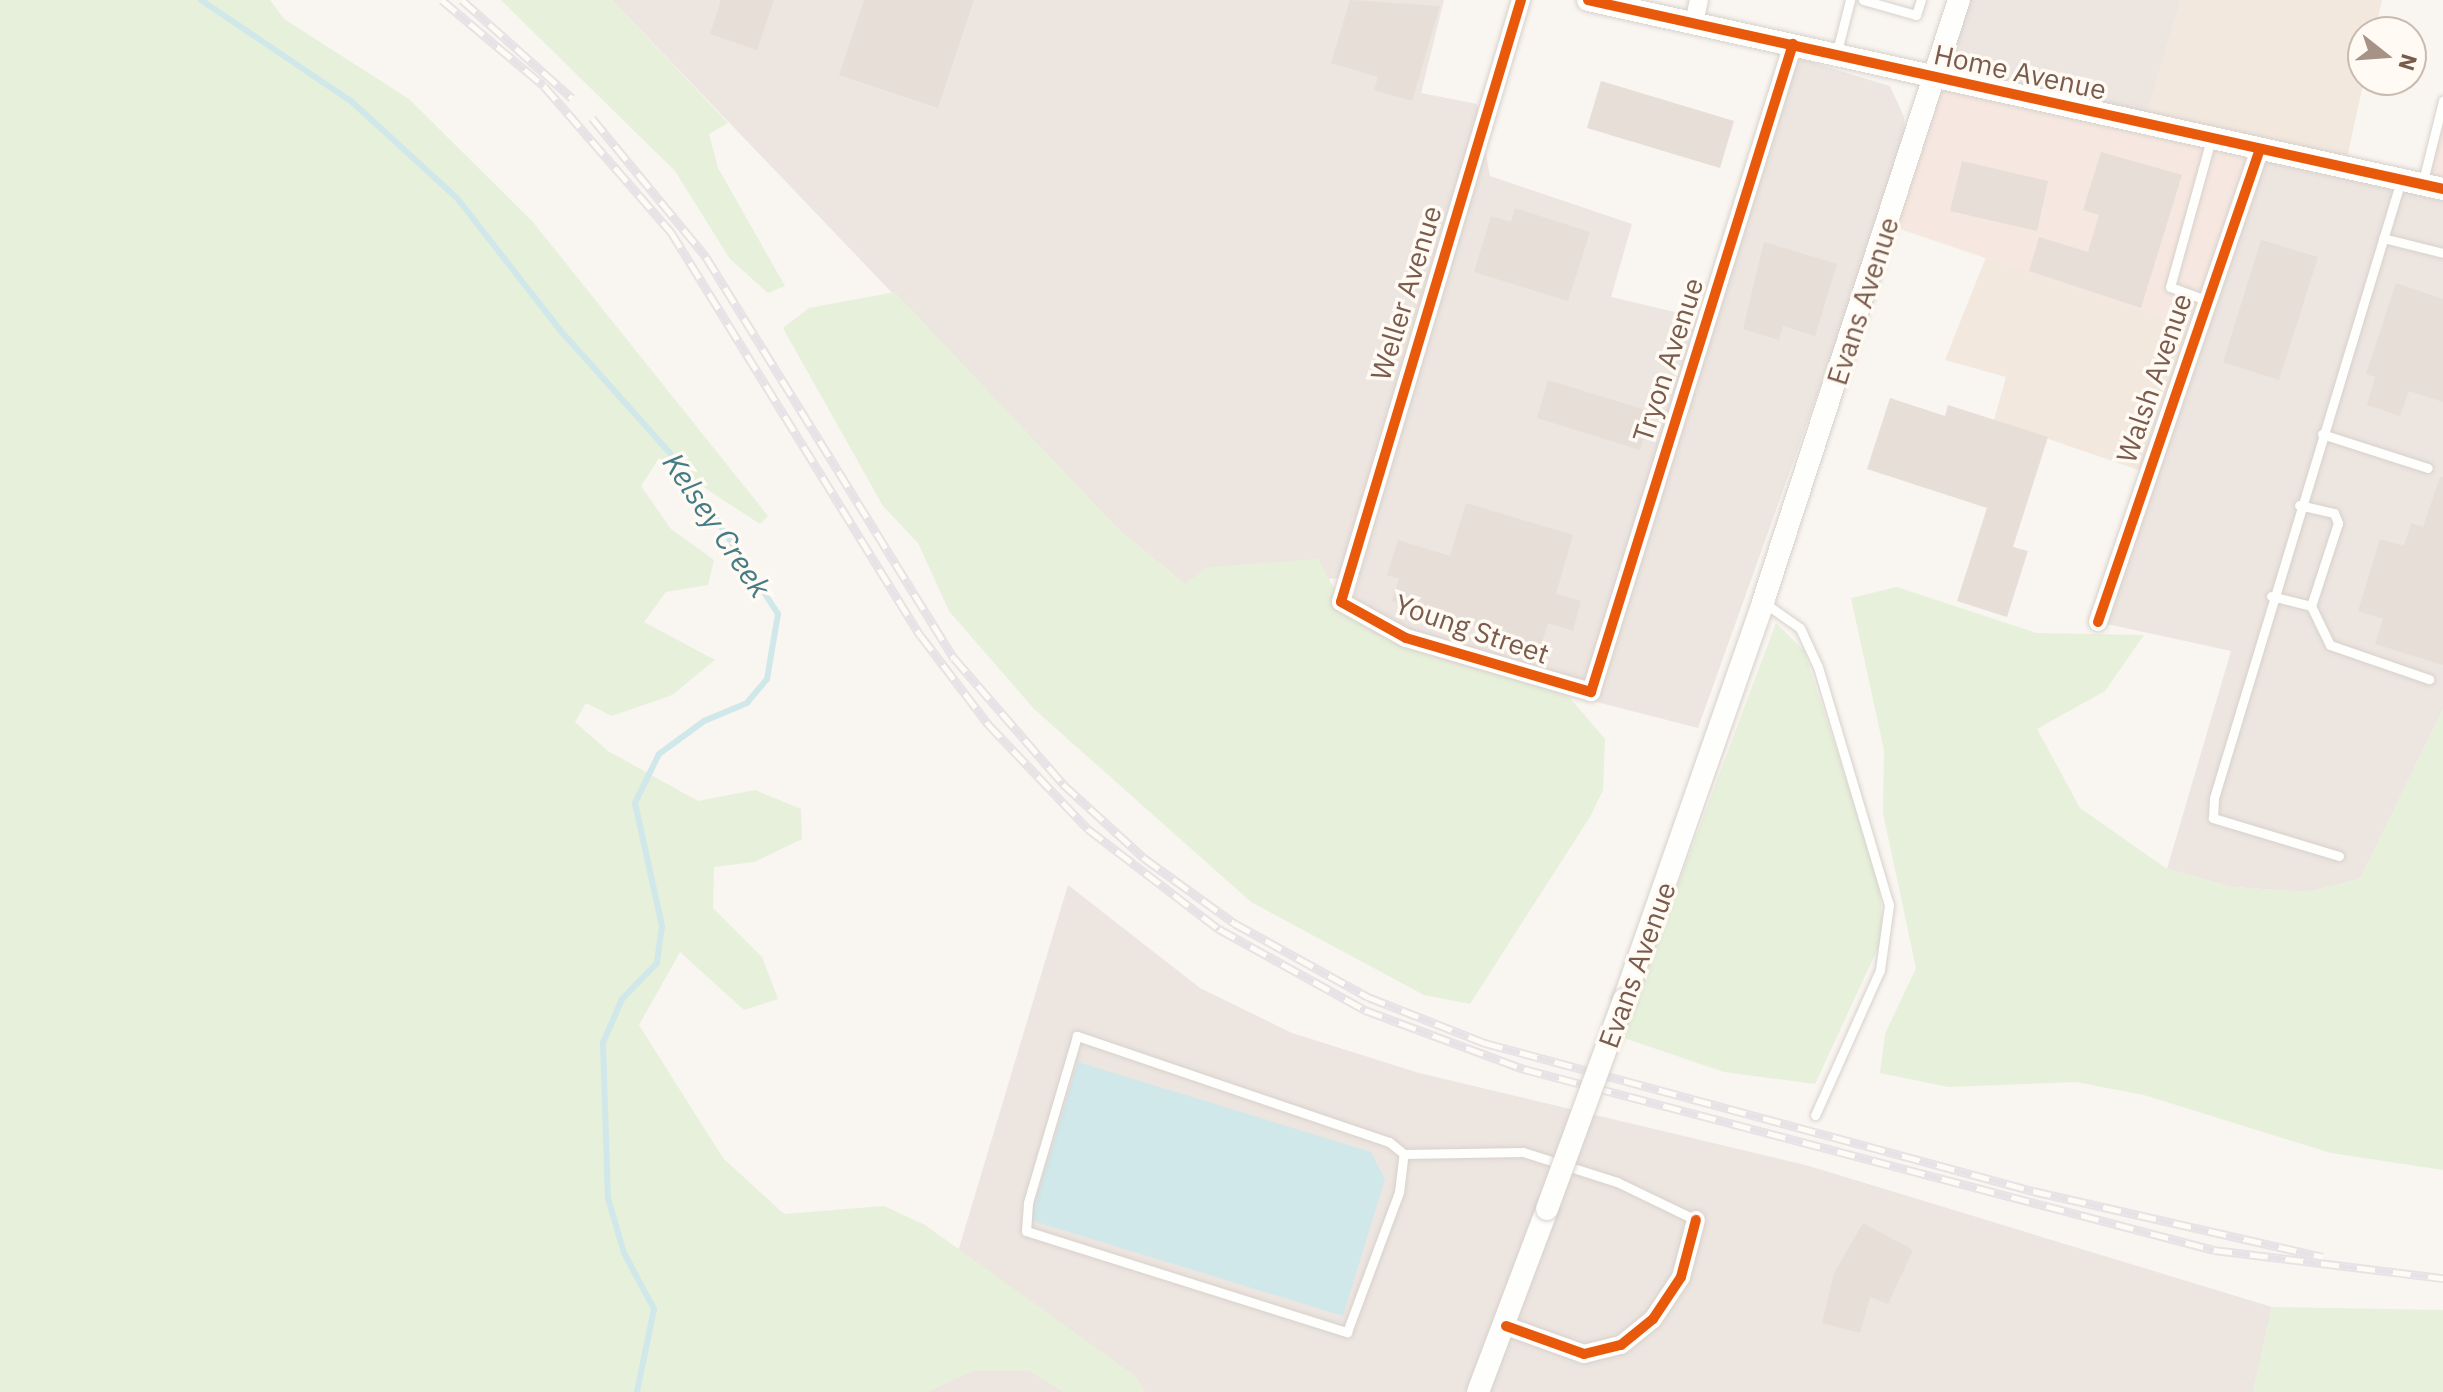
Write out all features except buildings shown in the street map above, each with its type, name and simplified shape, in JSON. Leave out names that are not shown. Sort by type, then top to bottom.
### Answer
[{"type":"street","name":"Weller Avenue","points":[[1341,602],[1521,0]]},
{"type":"street","name":"Home Avenue","points":[[1588,0],[2422,185]]},
{"type":"street","points":[[1694,23],[1699,0]]},
{"type":"street","name":"Evans Avenue","points":[[1478,1392],[1506,1326],[1673,866],[1763,602],[1959,0]]},
{"type":"street","name":"Tryon Avenue","points":[[1591,692],[1793,44]]},
{"type":"street","name":"Walsh Avenue","points":[[2098,622],[2259,151]]},
{"type":"street","name":"Young Street","points":[[1341,602],[1406,638],[1591,692]]},
{"type":"street","points":[[1506,1326],[1584,1354],[1621,1345],[1653,1319],[1681,1277],[1696,1220]]},
{"type":"lane","points":[[1836,55],[1850,0]]},
{"type":"lane","points":[[1863,0],[1916,15],[1921,0]]},
{"type":"lane","points":[[2339,856],[2213,818],[2235,711],[2383,238],[2422,185],[2443,101]]},
{"type":"lane","points":[[2206,300],[2170,287],[2211,139]]},
{"type":"lane","points":[[2383,238],[2443,253]]},
{"type":"lane","points":[[2322,434],[2428,468]]},
{"type":"lane","points":[[2299,505],[2334,513],[2338,523],[2311,606],[2330,645],[2429,679]]},
{"type":"lane","points":[[2271,596],[2311,606]]},
{"type":"lane","points":[[1763,602],[1800,628],[1818,667],[1889,905],[1880,970],[1815,1115]]},
{"type":"lane","points":[[1404,1154],[1399,1192],[1347,1332],[1026,1231],[1077,1036],[1389,1142],[1404,1154],[1523,1152],[1617,1182],[1696,1220]]},
{"type":"shaded area","points":[[612,0],[1444,0],[1421,93],[1477,104],[1490,176],[1632,224],[1611,297],[1713,321],[1794,57],[1890,86],[1904,117],[1906,147],[1698,728],[1457,666],[1371,633],[1350,612],[1360,575],[1328,579],[1317,559],[1185,584],[1119,530]]},
{"type":"shaded area","points":[[1959,0],[2181,0],[2144,123],[1934,78]]},
{"type":"shaded area","points":[[2181,0],[2382,0],[2378,16],[2347,16],[2347,96],[2361,96],[2345,167],[2144,123]]},
{"type":"shaded area","points":[[1934,78],[2259,151],[2195,329],[1888,225]]},
{"type":"shaded area","points":[[2443,101],[2443,189],[2422,185]]},
{"type":"shaded area","points":[[2259,151],[2443,189],[2443,709],[2360,879],[2308,892],[2232,887],[2167,869],[2231,651],[2098,622]]},
{"type":"shaded area","points":[[1986,257],[2195,329],[2147,473],[1994,420],[2006,377],[1945,360]]},
{"type":"shaded area","points":[[1068,885],[1200,988],[1292,1033],[1419,1073],[1809,1166],[2272,1307],[2253,1392],[1145,1392],[1134,1375],[957,1255]]},
{"type":"shaded area","points":[[972,1371],[1030,1371],[1064,1392],[927,1392]]},
{"type":"green space","points":[[0,0],[270,0],[284,19],[409,99],[532,221],[768,516],[760,524],[659,458],[641,486],[671,529],[714,560],[708,585],[666,592],[644,622],[715,660],[672,695],[612,716],[586,703],[575,722],[608,751],[698,801],[755,790],[801,809],[802,839],[754,862],[714,867],[713,908],[762,957],[778,999],[744,1010],[680,952],[639,1025],[723,1158],[784,1214],[884,1206],[925,1225],[1134,1375],[1145,1392],[1064,1392],[1030,1371],[973,1371],[927,1392],[0,1392]]},
{"type":"green space","points":[[501,0],[612,0],[728,123],[709,134],[718,168],[785,286],[768,293],[730,259],[675,171]]},
{"type":"green space","points":[[895,292],[1119,530],[1185,584],[1207,567],[1318,559],[1341,602],[1371,633],[1457,666],[1562,689],[1605,739],[1603,790],[1591,815],[1470,1004],[1424,995],[1251,902],[1034,709],[949,611],[918,543],[883,506],[783,328],[809,308]]},
{"type":"green space","points":[[1897,587],[2036,633],[2144,635],[2105,691],[2037,729],[2080,808],[2167,869],[2232,887],[2308,892],[2360,879],[2443,709],[2443,1170],[2331,1153],[2144,1095],[2076,1082],[1948,1087],[1880,1073],[1885,1034],[1916,968],[1883,813],[1884,750],[1851,598]]},
{"type":"green space","points":[[1776,623],[1804,651],[1878,876],[1884,935],[1815,1084],[1724,1072],[1621,1037]]},
{"type":"green space","points":[[2272,1307],[2443,1310],[2443,1392],[2253,1392]]},
{"type":"water","points":[[1078,1062],[1371,1152],[1385,1179],[1343,1316],[1030,1220]]},
{"type":"waterway","name":"Kelsey Creek","points":[[201,0],[351,101],[457,198],[560,330],[680,464],[778,614],[767,679],[747,703],[704,721],[659,754],[635,803],[662,926],[657,963],[622,999],[603,1043],[608,1198],[624,1253],[654,1309],[637,1392]]},
{"type":"railway","points":[[442,0],[544,86],[671,232],[921,636],[988,724],[1088,829],[1219,929],[1365,1010],[1524,1069],[2214,1250],[2443,1278]]},
{"type":"railway","points":[[462,0],[572,98]]},
{"type":"railway","points":[[592,118],[706,257],[954,658],[1063,784],[1144,858],[1234,923],[1368,997],[1485,1043],[2033,1191],[2323,1257]]},
{"type":"cycle path","points":[[1521,0],[1341,602],[1406,638],[1591,692],[1793,44]]},
{"type":"cycle path","points":[[1588,0],[2443,189]]},
{"type":"cycle path","points":[[2098,622],[2259,151]]},
{"type":"cycle path","points":[[1506,1326],[1584,1354],[1621,1345],[1653,1319],[1681,1277],[1696,1220]]}]
